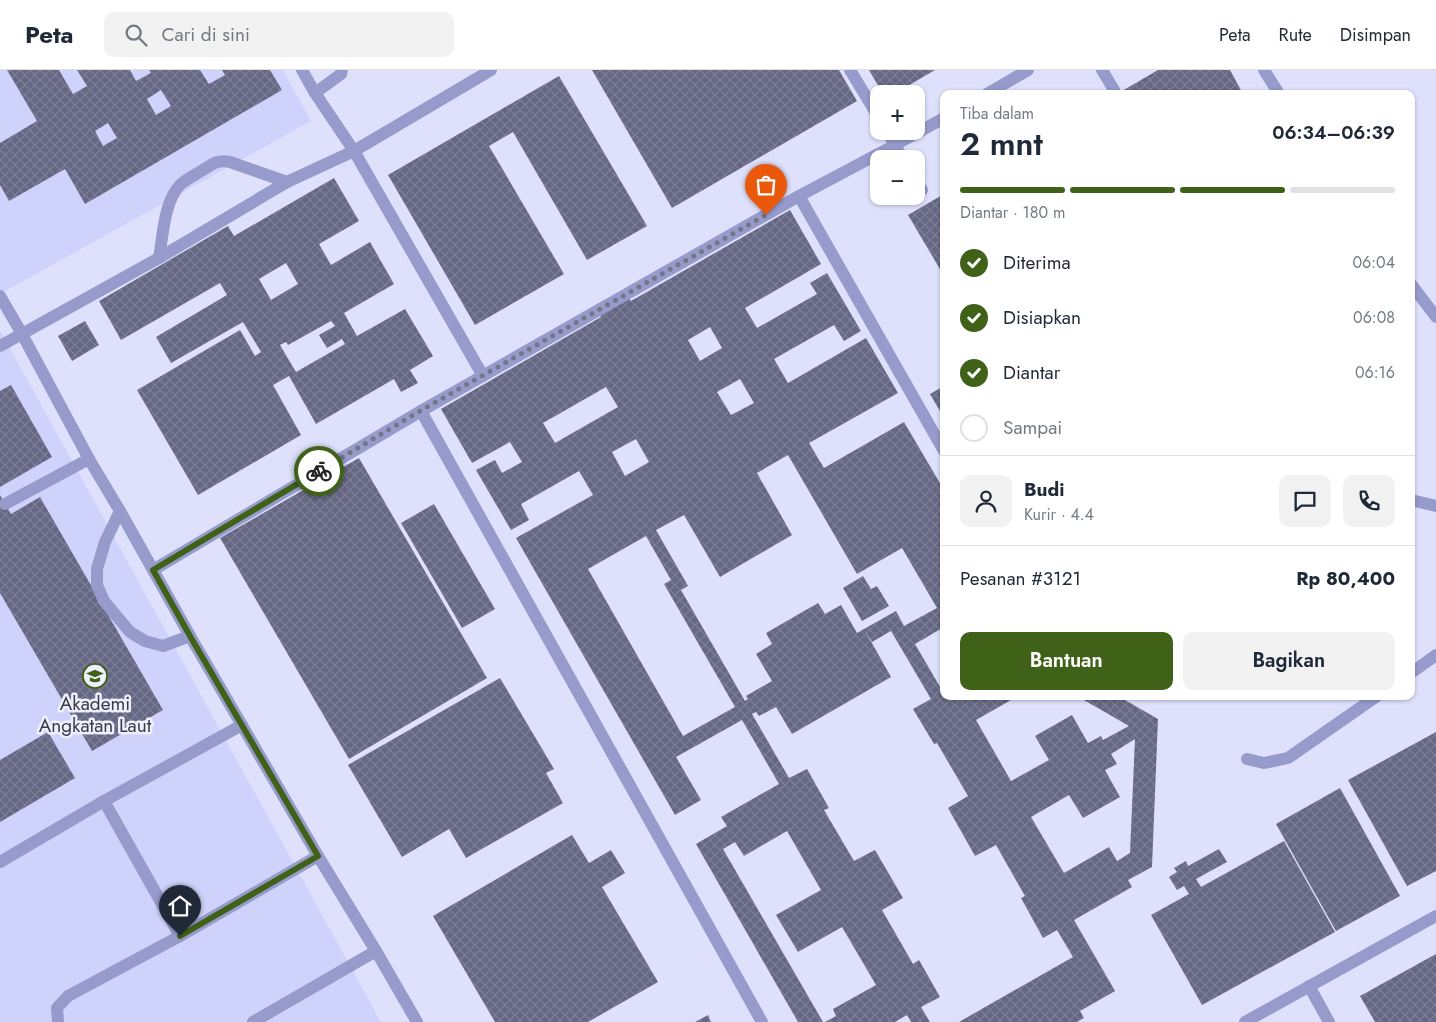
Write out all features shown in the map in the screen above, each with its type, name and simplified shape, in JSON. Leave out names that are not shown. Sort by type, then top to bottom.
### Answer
[{"type":"lane","points":[[302,70],[354,151],[483,376]]},
{"type":"lane","points":[[315,93],[341,74],[342,70]]},
{"type":"lane","points":[[0,346],[159,258],[287,182],[354,151],[491,70]]},
{"type":"lane","points":[[850,70],[870,103]]},
{"type":"lane","points":[[1001,90],[1028,70]]},
{"type":"lane","points":[[1102,70],[1114,90]]},
{"type":"lane","points":[[1264,70],[1276,90]]},
{"type":"lane","points":[[153,570],[420,411],[799,196],[940,120]]},
{"type":"lane","points":[[892,140],[897,150]]},
{"type":"lane","points":[[159,258],[167,212],[172,196],[181,184],[215,163],[222,161],[230,162],[287,182]]},
{"type":"lane","points":[[799,196],[940,444]]},
{"type":"lane","points":[[1415,289],[1436,317]]},
{"type":"lane","points":[[0,296],[89,459],[190,636],[318,856],[418,1022]]},
{"type":"lane","points":[[420,411],[762,1022]]},
{"type":"lane","points":[[5,504],[89,459]]},
{"type":"lane","points":[[1415,501],[1436,506]]},
{"type":"lane","points":[[120,511],[105,542],[97,569],[97,585],[104,601],[130,632],[145,641],[163,646],[190,636]]},
{"type":"lane","points":[[1415,670],[1436,655]]},
{"type":"lane","points":[[1247,758],[1264,763],[1288,758],[1371,700]]},
{"type":"lane","points":[[0,862],[104,801],[242,725]]},
{"type":"lane","points":[[104,801],[180,936]]},
{"type":"lane","points":[[58,1022],[57,1008],[68,996],[180,936],[318,856]]},
{"type":"lane","points":[[1245,1022],[1436,916]]},
{"type":"lane","points":[[254,1022],[376,951]]},
{"type":"lane","points":[[1309,986],[1329,1022]]},
{"type":"shaded area","points":[[0,70],[283,70],[311,121],[0,294]]},
{"type":"shaded area","name":"Akademi Angkatan Laut","points":[[0,330],[381,1022],[0,1022]]},
{"type":"building","points":[[7,70],[59,70],[73,94],[87,86],[77,70],[130,70],[136,81],[151,73],[149,70],[200,70],[209,84],[225,75],[222,70],[270,70],[282,90],[85,204],[65,169],[9,201],[0,185],[0,143],[37,121]],"holes":[[[161,90],[171,106],[156,115],[147,99]],[[108,123],[117,138],[103,146],[95,131]]]},
{"type":"building","points":[[592,70],[839,70],[857,101],[672,208]]},
{"type":"building","points":[[869,70],[935,70],[909,85],[878,85]]},
{"type":"building","points":[[1158,70],[1230,70],[1241,90],[1124,90]]},
{"type":"building","points":[[559,76],[647,226],[587,260],[513,132],[489,146],[564,274],[475,325],[388,175]]},
{"type":"building","points":[[334,178],[359,221],[319,244],[331,265],[370,242],[394,284],[344,313],[357,336],[405,309],[433,356],[410,370],[418,383],[401,392],[394,379],[316,424],[289,376],[273,385],[301,435],[198,495],[137,390],[240,330],[255,356],[261,352],[243,322],[171,363],[156,337],[227,295],[220,283],[121,340],[99,301],[228,226],[234,236]],"holes":[[[286,263],[298,284],[271,300],[259,279]],[[331,321],[335,326],[319,335],[327,348],[342,339],[345,344],[296,372],[280,345],[286,342],[288,345]]]},
{"type":"building","points":[[940,196],[940,269],[908,215]]},
{"type":"building","points":[[790,210],[821,264],[745,308],[757,328],[817,294],[810,283],[827,273],[861,331],[844,341],[834,325],[774,359],[788,383],[866,338],[898,393],[809,443],[824,468],[904,422],[940,483],[940,629],[915,644],[940,687],[940,700],[1011,700],[976,720],[1011,781],[1049,760],[1035,736],[1072,715],[1088,743],[1101,736],[1103,740],[1129,726],[1084,700],[1125,700],[1158,719],[1152,867],[1128,880],[1132,887],[1074,920],[1115,991],[1080,1011],[1084,1018],[1077,1022],[959,1022],[1073,957],[1057,930],[1043,938],[1021,898],[1025,896],[996,845],[975,856],[948,808],[968,796],[937,743],[934,744],[913,709],[931,699],[891,631],[872,642],[864,629],[891,677],[792,734],[776,707],[759,716],[756,712],[752,714],[789,778],[807,769],[829,808],[824,810],[854,861],[875,850],[903,898],[882,910],[913,964],[919,960],[940,997],[921,1007],[930,1022],[911,1022],[907,1015],[895,1022],[825,1022],[836,1016],[833,1009],[876,985],[842,927],[798,952],[776,915],[821,890],[787,831],[744,856],[735,842],[723,849],[823,1022],[798,1022],[696,844],[727,826],[721,817],[779,784],[742,720],[676,757],[701,800],[675,815],[516,538],[593,495],[579,471],[521,504],[529,520],[511,530],[476,470],[495,460],[502,473],[522,462],[510,442],[472,463],[441,409],[601,317],[596,308],[625,291],[631,301]],"holes":[[[710,327],[722,348],[700,361],[688,340]],[[740,379],[754,403],[731,415],[717,392]],[[606,387],[618,407],[555,443],[543,423]],[[636,439],[649,462],[625,476],[612,452]],[[788,455],[857,574],[902,548],[937,608],[904,626],[896,611],[857,633],[841,605],[825,614],[818,603],[766,633],[772,644],[756,654],[772,681],[746,696],[748,699],[745,701],[681,590],[688,586],[656,530],[684,515],[720,577],[792,535],[757,473]],[[646,536],[671,580],[664,584],[735,707],[683,736],[588,569]],[[1135,739],[1130,853],[1117,861],[1109,847],[1064,873],[1031,817],[1069,795],[1083,818],[1120,797],[1105,770],[1117,764],[1111,754]]]},
{"type":"building","points":[[85,321],[99,345],[72,361],[58,336]]},
{"type":"building","points":[[11,385],[52,457],[0,487],[0,391]]},
{"type":"building","points":[[940,388],[940,411],[930,394]]},
{"type":"building","points":[[359,458],[487,678],[349,759],[220,538]]},
{"type":"building","points":[[0,495],[11,514],[40,497],[163,710],[92,751],[0,593]]},
{"type":"building","points":[[434,504],[495,609],[462,628],[401,523]]},
{"type":"building","points":[[863,576],[871,589],[877,586],[889,606],[862,621],[843,588]]},
{"type":"building","points":[[500,678],[554,769],[546,773],[563,803],[466,858],[449,829],[402,857],[348,765]]},
{"type":"building","points":[[48,732],[75,778],[0,822],[0,760]]},
{"type":"building","points":[[1436,732],[1436,871],[1407,886],[1348,780]]},
{"type":"building","points":[[1340,788],[1400,896],[1336,931],[1276,824]]},
{"type":"building","points":[[572,835],[589,863],[611,850],[625,873],[602,887],[658,982],[588,1022],[495,1022],[433,916]]},
{"type":"building","points":[[1284,841],[1335,932],[1202,1005],[1151,915],[1189,894],[1184,886],[1177,890],[1169,877],[1177,872],[1174,868],[1186,861],[1188,866],[1219,849],[1227,862],[1196,879],[1201,887]]},
{"type":"building","points":[[1436,954],[1436,1022],[1375,1022],[1360,996]]},
{"type":"building","points":[[708,1015],[711,1022],[695,1022]]},
{"type":"way so far","points":[[319,471],[420,411],[766,215]]},
{"type":"place","name":"Akademi Angkatan Laut","points":[[95,676]]},
{"type":"route","points":[[180,936],[318,856],[153,570],[319,471]]}]
